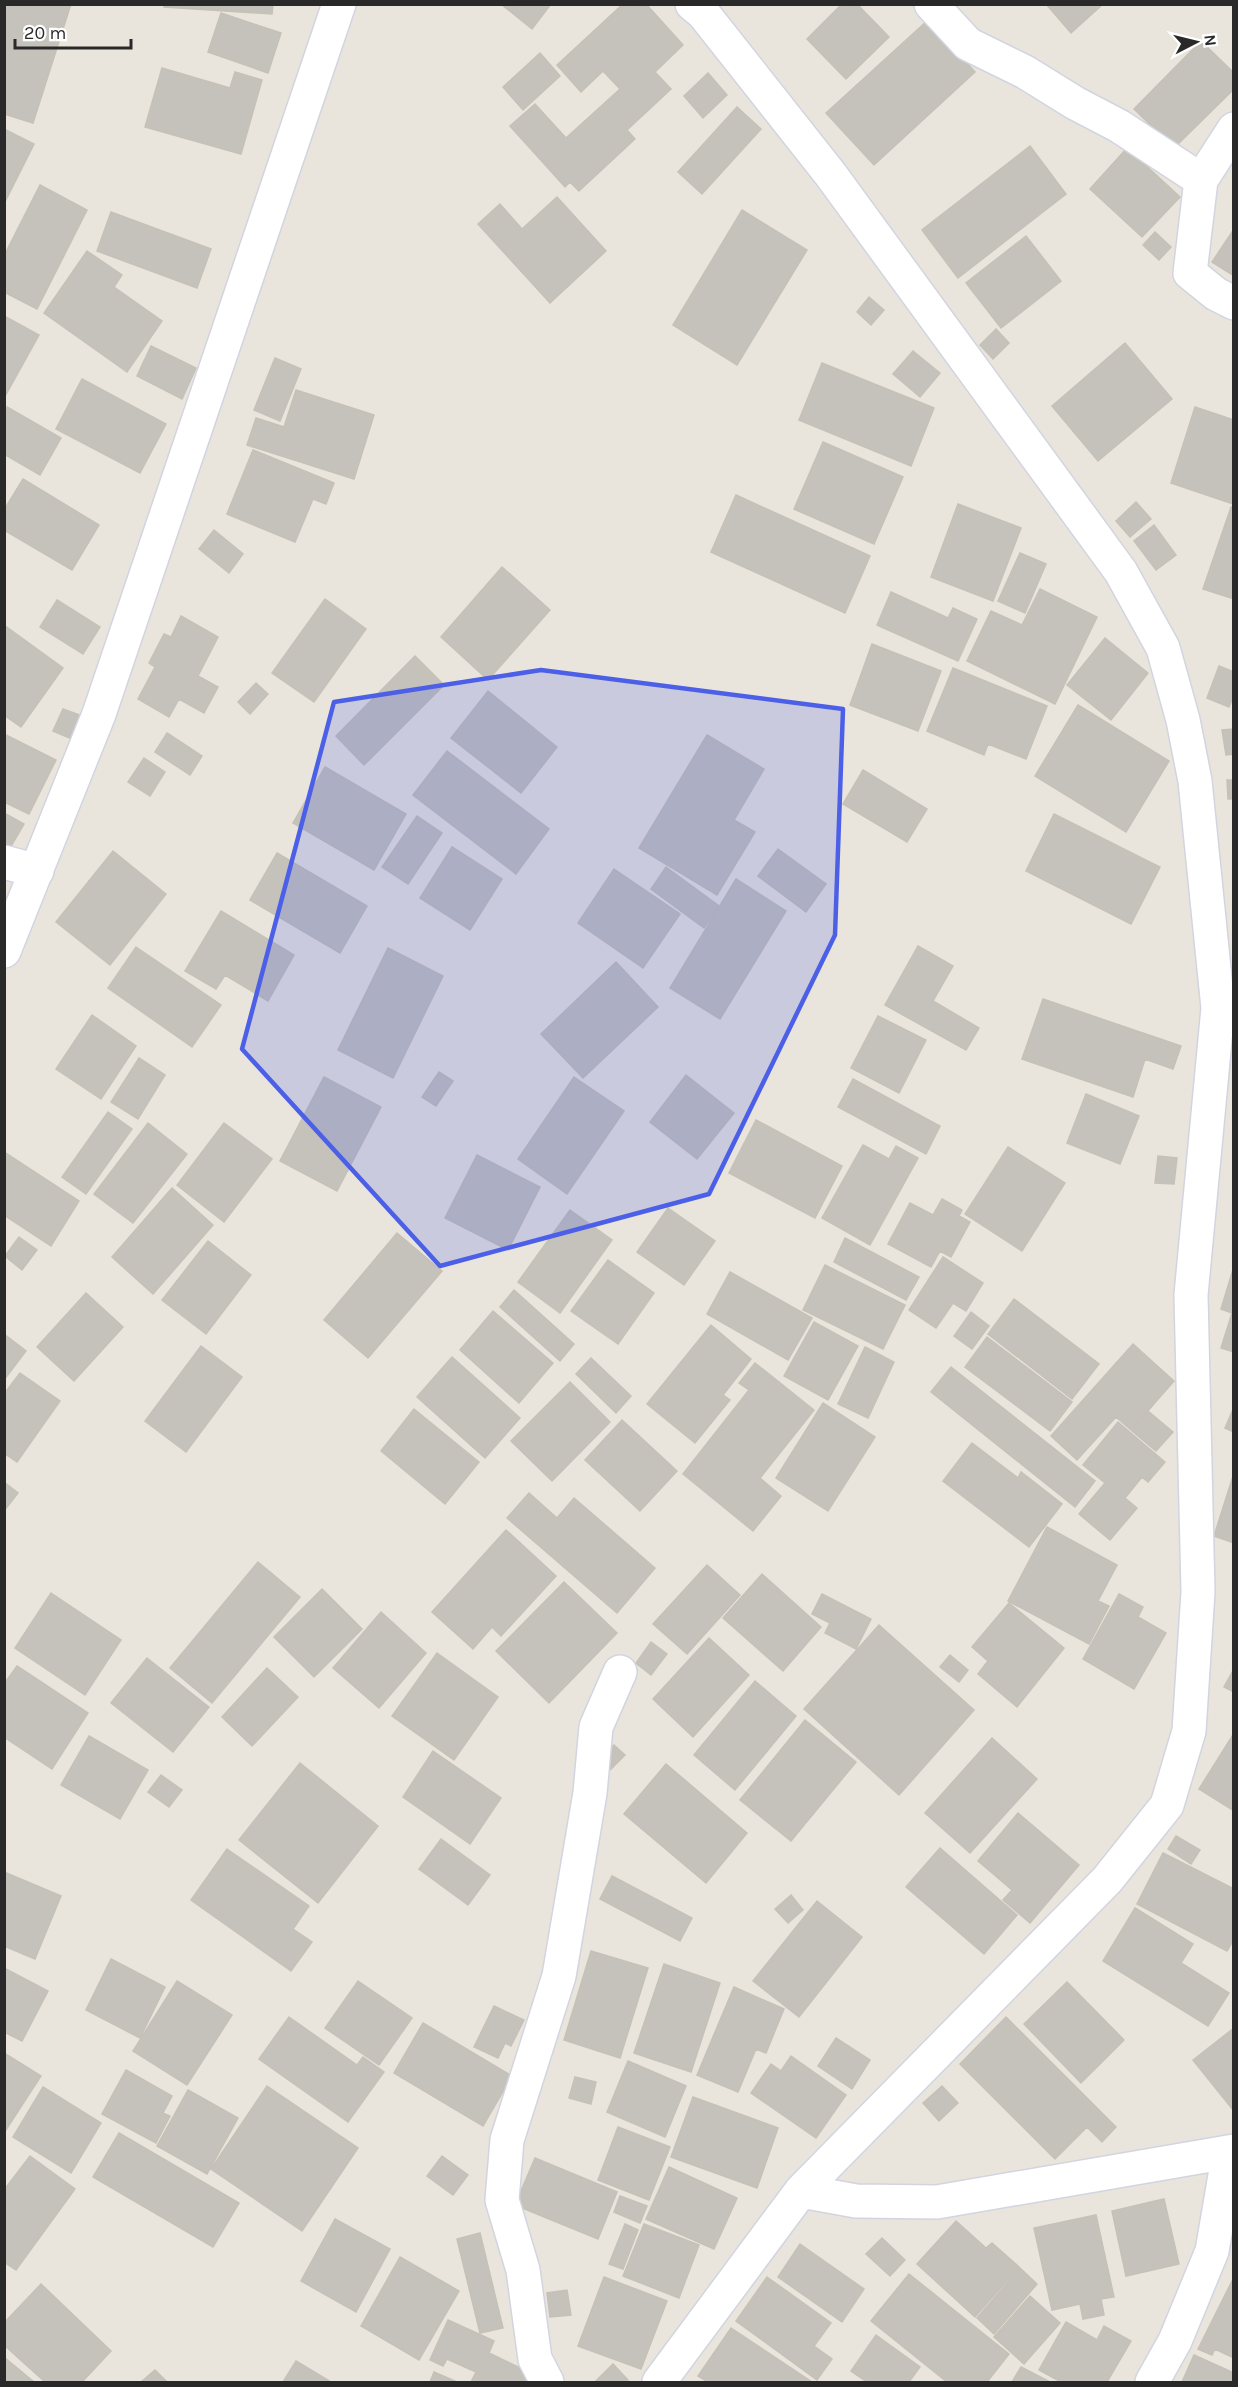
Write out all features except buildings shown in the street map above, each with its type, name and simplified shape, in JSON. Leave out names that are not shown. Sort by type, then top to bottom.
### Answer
[{"type":"street","points":[[4,951],[99,714],[339,4]]},
{"type":"street","points":[[659,2382],[801,2191],[1107,1880],[1167,1805],[1189,1731],[1198,1592],[1191,1294],[1226,1013],[1195,782],[1183,720],[1163,648],[1121,572],[845,194],[703,14],[692,4]]},
{"type":"street","points":[[931,4],[968,44],[1025,72],[1119,126],[1201,180]]},
{"type":"street","points":[[1233,129],[1201,180],[1190,273],[1216,294],[1233,303]]},
{"type":"street","points":[[4,862],[37,871]]},
{"type":"street","points":[[547,2382],[535,2359],[523,2270],[502,2200],[507,2140],[559,1976],[590,1793],[596,1727],[620,1672]]},
{"type":"street","points":[[801,2191],[856,2201],[937,2202],[1231,2151],[1212,2251],[1175,2341],[1152,2382]]},
{"type":"highlighted area","points":[[541,670],[843,709],[835,935],[709,1194],[440,1266],[242,1049],[334,702]]}]
